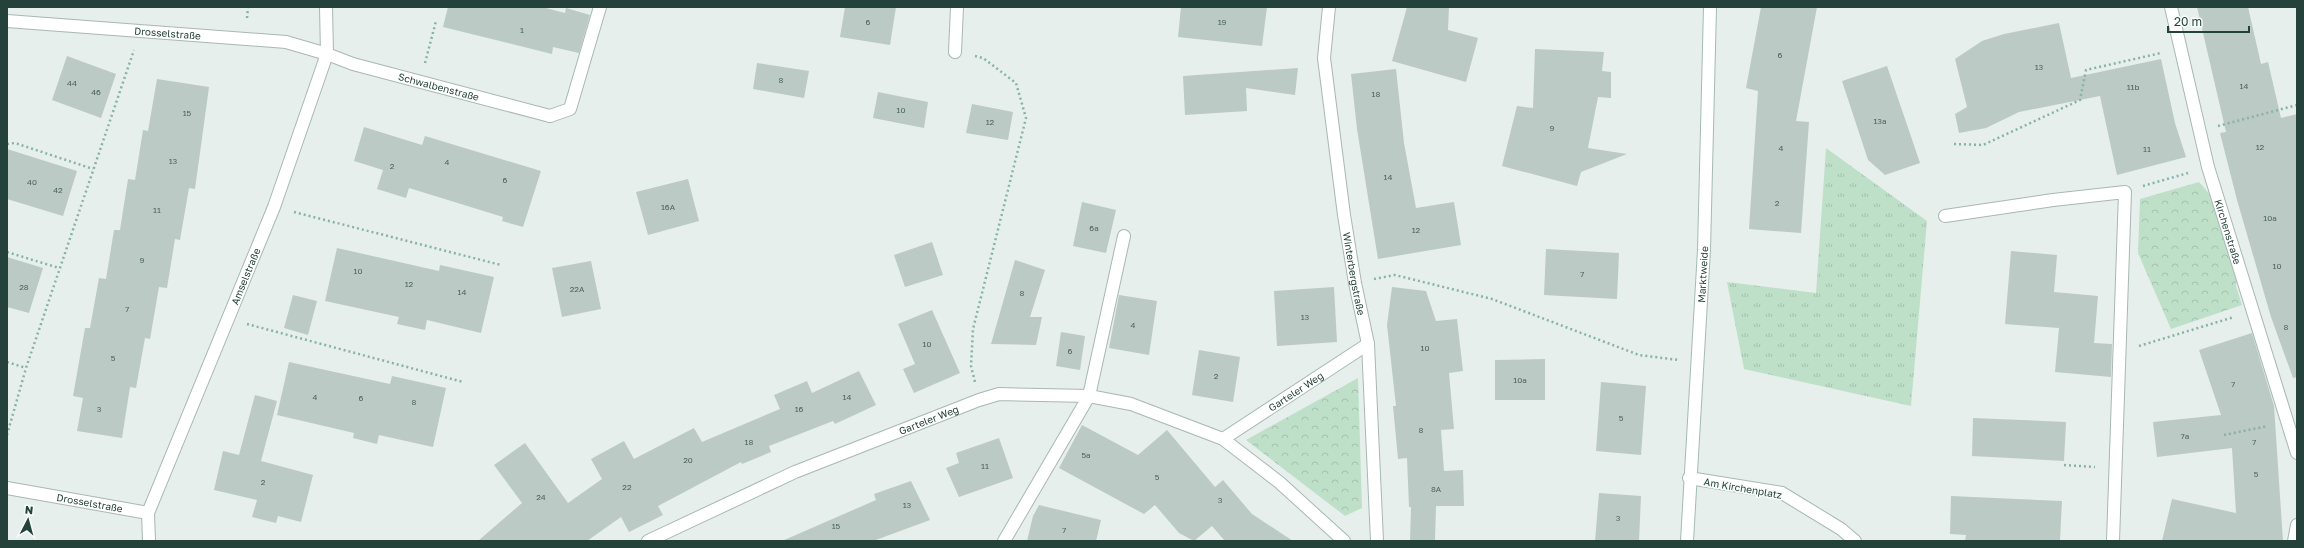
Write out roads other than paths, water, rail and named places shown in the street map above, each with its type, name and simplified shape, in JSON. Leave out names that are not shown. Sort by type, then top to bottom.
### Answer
[{"type":"street","name":"Amselstraße","points":[[149,541],[148,513],[274,207],[328,54],[326,7]]},
{"type":"street","name":"Schwalbenstraße","points":[[328,54],[353,64],[550,116],[570,109],[600,7]]},
{"type":"street","points":[[955,52],[957,7]]},
{"type":"street","name":"Winterbergstraße","points":[[1329,7],[1324,58],[1355,283],[1368,344],[1377,541]]},
{"type":"street","name":"Marktweide","points":[[1687,541],[1689,478],[1704,235],[1710,7]]},
{"type":"street","name":"Kirchenstraße","points":[[2171,7],[2208,167],[2253,310],[2286,423],[2297,453]]},
{"type":"street","name":"Drosselstraße","points":[[7,21],[286,42],[328,54]]},
{"type":"street","points":[[1945,216],[2053,200],[2125,192],[2113,541]]},
{"type":"street","points":[[1004,541],[1089,396],[1124,236]]},
{"type":"street","name":"Garteler Weg","points":[[1223,440],[1368,344]]},
{"type":"street","name":"Garteler Weg","points":[[648,541],[795,472],[979,400],[999,394],[1089,396],[1130,404],[1223,440],[1279,482],[1344,541]]},
{"type":"street","name":"Am Kirchenplatz","points":[[1689,478],[1782,493],[1841,529],[1855,541]]},
{"type":"street","name":"Drosselstraße","points":[[7,488],[148,513]]},
{"type":"street","points":[[2294,541],[2297,525]]}]
